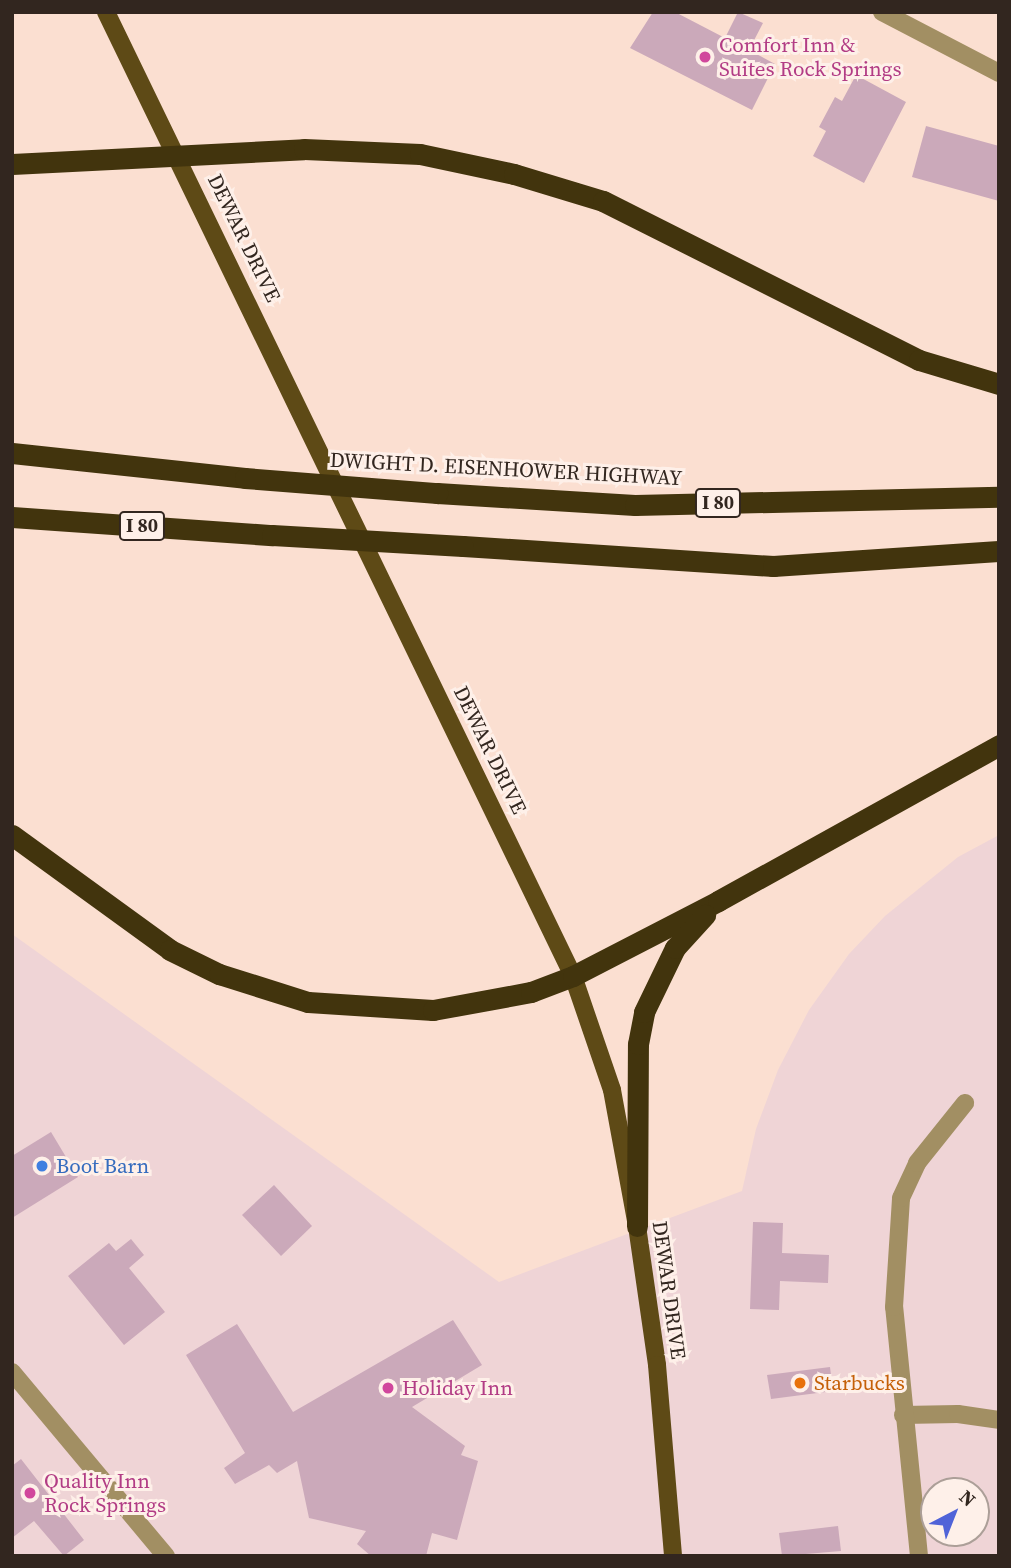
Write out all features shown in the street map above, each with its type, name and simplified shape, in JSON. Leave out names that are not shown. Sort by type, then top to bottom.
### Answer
[{"type":"highway","points":[[12,164],[178,153],[304,149],[420,154],[514,174],[603,201],[919,360],[999,384]]},
{"type":"highway","name":"DWIGHT D. EISENHOWER HIGHWAY","points":[[12,453],[245,478],[635,505],[999,497]]},
{"type":"highway","name":"I 80","points":[[12,517],[773,566],[999,551]]},
{"type":"highway","points":[[12,835],[170,950],[219,974],[269,992],[365,1009],[433,1010],[531,992],[573,976],[719,901],[999,745]]},
{"type":"highway","points":[[636,1226],[638,1044],[644,1012],[675,948],[719,901]]},
{"type":"main road","name":"DEWAR DRIVE","points":[[106,12],[178,153],[573,976],[612,1090],[636,1226],[657,1365],[673,1556]]},
{"type":"street","points":[[881,12],[999,73]]},
{"type":"street","points":[[919,1556],[894,1307],[901,1198],[917,1163],[965,1102]]},
{"type":"street","points":[[12,1372],[166,1556]]},
{"type":"street","points":[[903,1415],[958,1414],[999,1420]]},
{"type":"shaded area","points":[[999,835],[999,1556],[12,1556],[12,934],[499,1282],[742,1191],[756,1129],[778,1070],[809,1010],[849,954],[885,916],[958,857]]},
{"type":"building","name":"Comfort Inn & Suites Rock Springs","points":[[653,12],[675,12],[725,38],[738,12],[763,23],[749,50],[775,64],[752,110],[630,48]]},
{"type":"building","points":[[856,75],[906,102],[864,183],[813,156],[826,131],[819,127],[835,97],[842,101]]},
{"type":"building","points":[[926,126],[999,146],[999,201],[912,177]]},
{"type":"building","name":"Boot Barn","points":[[51,1132],[78,1177],[12,1218],[12,1156]]},
{"type":"building","points":[[274,1185],[312,1226],[281,1256],[242,1215]]},
{"type":"building","points":[[753,1222],[783,1223],[782,1253],[829,1255],[828,1283],[780,1281],[779,1310],[750,1309]]},
{"type":"building","points":[[131,1239],[144,1255],[129,1268],[165,1312],[124,1345],[68,1276],[109,1243],[116,1251]]},
{"type":"building","points":[[453,1320],[482,1365],[412,1407],[465,1446],[461,1455],[478,1461],[457,1540],[432,1533],[426,1556],[371,1556],[357,1544],[366,1531],[309,1518],[297,1461],[277,1473],[269,1465],[235,1484],[224,1468],[245,1453],[186,1355],[237,1324],[293,1412]]},
{"type":"building","name":"Starbucks","points":[[830,1367],[833,1391],[771,1399],[767,1375]]},
{"type":"building","name":"Quality Inn Rock Springs","points":[[21,1459],[84,1540],[64,1556],[34,1521],[12,1538],[12,1466]]},
{"type":"building","points":[[838,1526],[841,1551],[782,1556],[779,1533]]},
{"type":"place","name":"Comfort Inn & Suites Rock Springs","points":[[705,57]]},
{"type":"place","name":"Boot Barn","points":[[42,1166]]},
{"type":"place","name":"Starbucks","points":[[800,1383]]},
{"type":"place","name":"Holiday Inn","points":[[388,1388]]},
{"type":"place","name":"Quality Inn Rock Springs","points":[[30,1493]]}]
